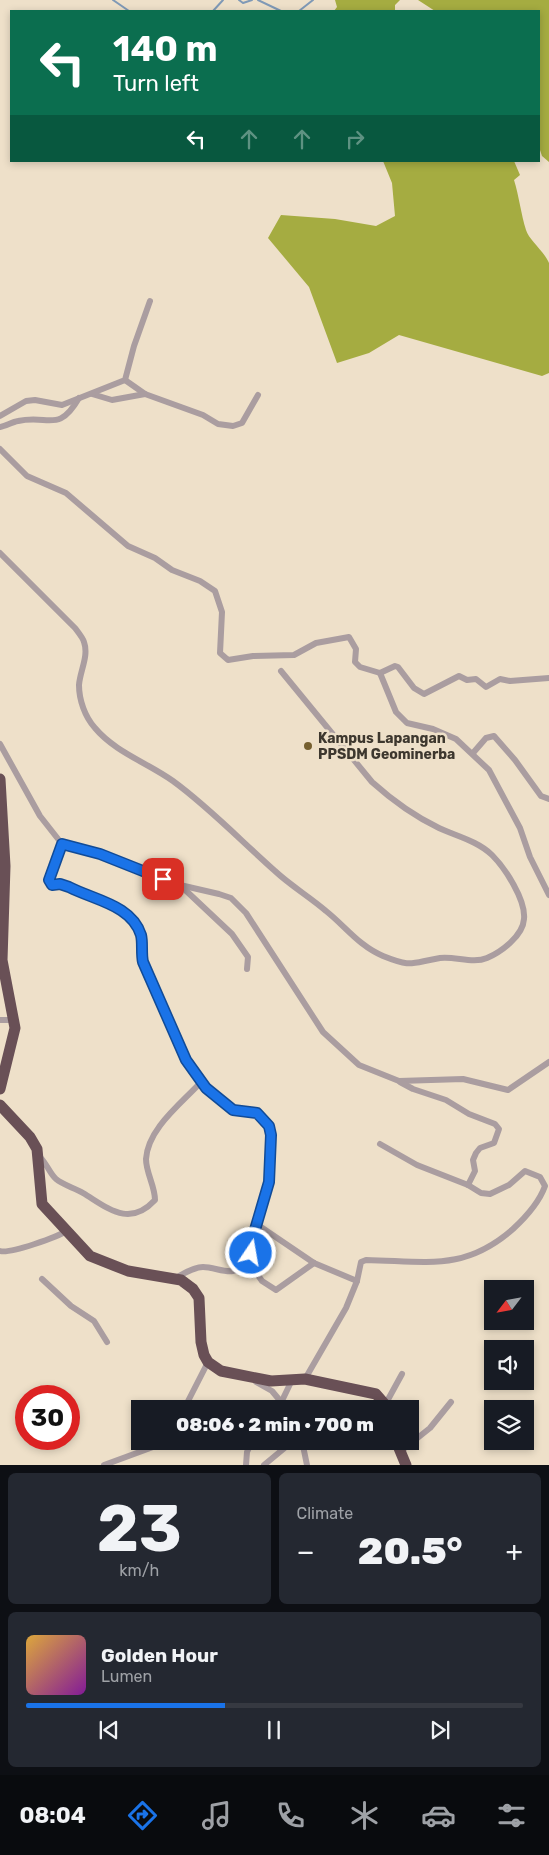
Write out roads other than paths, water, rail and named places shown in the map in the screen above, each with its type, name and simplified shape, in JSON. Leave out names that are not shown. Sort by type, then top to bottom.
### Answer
[{"type":"highway","points":[[0,781],[3,866],[2,974],[13,1020],[14,1039],[0,1089]]},
{"type":"highway","points":[[0,1104],[30,1137],[40,1157],[42,1204],[68,1230],[82,1249],[106,1264],[128,1272],[175,1279],[185,1283],[199,1298],[201,1342],[208,1362],[221,1371],[271,1381],[305,1379],[376,1394],[381,1400]]},
{"type":"highway","points":[[399,1450],[406,1465]]},
{"type":"street","points":[[126,380],[134,346],[150,300]]},
{"type":"street","points":[[0,416],[35,400],[62,405],[126,380]]},
{"type":"street","points":[[126,380],[145,394],[203,415],[225,426],[242,423],[258,395]]},
{"type":"street","points":[[92,394],[112,400],[145,394]]},
{"type":"street","points":[[0,427],[19,420],[55,421],[71,411],[78,398]]},
{"type":"street","points":[[12,423],[21,405]]},
{"type":"street","points":[[0,449],[27,476],[66,493],[128,546],[155,558],[177,573],[200,581],[214,592],[222,612],[220,653],[224,658],[233,660],[253,656],[294,655],[316,644],[349,637],[356,649],[355,662],[360,667],[380,673],[398,666],[414,688],[424,694],[459,676],[467,680],[476,679],[486,688],[500,679],[510,681],[549,678]]},
{"type":"street","points":[[0,552],[75,628],[84,642],[83,668],[79,684],[82,706],[95,729],[111,744],[171,780],[196,799],[276,872],[325,910],[367,948],[406,965],[442,958],[479,960],[488,958],[509,944],[524,920],[515,890],[506,871],[490,854],[478,846],[438,828],[386,795],[372,782],[281,672]]},
{"type":"street","points":[[380,673],[396,712],[407,723],[433,729],[456,739],[473,753],[488,770],[511,812],[549,895]]},
{"type":"street","points":[[473,753],[486,738],[494,736],[516,760],[541,796],[549,799]]},
{"type":"street","points":[[0,744],[40,816],[62,844],[100,854],[180,885],[230,898],[246,913],[323,1032],[359,1065],[495,1124],[499,1129],[494,1143],[480,1148],[476,1153],[473,1160],[474,1171],[468,1185]]},
{"type":"street","points":[[62,844],[50,873],[49,883],[60,884],[126,912],[133,920],[142,938],[140,950],[146,970],[186,1060],[201,1082],[218,1100],[233,1110],[257,1113],[269,1126],[271,1135],[269,1182],[248,1261],[244,1266],[223,1272],[203,1267],[196,1268],[175,1279]]},
{"type":"street","points":[[180,885],[237,940],[248,957],[246,970]]},
{"type":"street","points":[[0,1020],[13,1020]]},
{"type":"street","points":[[399,1081],[463,1079],[508,1090],[549,1062]]},
{"type":"street","points":[[40,1157],[49,1166],[57,1180],[106,1208],[124,1215],[142,1210],[155,1200],[155,1188],[146,1160],[150,1143],[162,1123],[201,1082]]},
{"type":"street","points":[[305,1379],[346,1308],[357,1281],[361,1262],[366,1260],[438,1263],[455,1261],[481,1251],[499,1241],[523,1220],[538,1200],[544,1186],[537,1174],[525,1171],[508,1185],[490,1194],[481,1193],[468,1185],[417,1165],[380,1144]]},
{"type":"street","points":[[258,1225],[314,1263],[357,1281]]},
{"type":"street","points":[[0,1251],[7,1253],[32,1243],[52,1240],[68,1230]]},
{"type":"street","points":[[248,1261],[262,1281],[276,1290],[314,1263]]},
{"type":"street","points":[[42,1279],[71,1306],[94,1321],[107,1342]]},
{"type":"street","points":[[189,1400],[208,1362]]},
{"type":"street","points":[[390,1400],[402,1374]]},
{"type":"street","points":[[244,1376],[267,1388],[280,1400]]},
{"type":"street","points":[[284,1400],[292,1380]]},
{"type":"street","points":[[419,1435],[430,1428],[451,1402]]},
{"type":"street","points":[[104,1465],[145,1450]]},
{"type":"street","points":[[246,1465],[248,1450]]},
{"type":"street","points":[[264,1465],[282,1450]]},
{"type":"street","points":[[304,1450],[307,1465]]},
{"type":"waterway","points":[[113,0],[128,10]]},
{"type":"waterway","points":[[214,10],[223,0]]},
{"type":"waterway","points":[[239,0],[243,3],[252,0]]},
{"type":"waterway","points":[[258,0],[279,10]]},
{"type":"waterway","points":[[300,10],[313,0]]},
{"type":"place","name":"Kampus Lapangan PPSDM Geominerba","points":[[308,746]]}]
